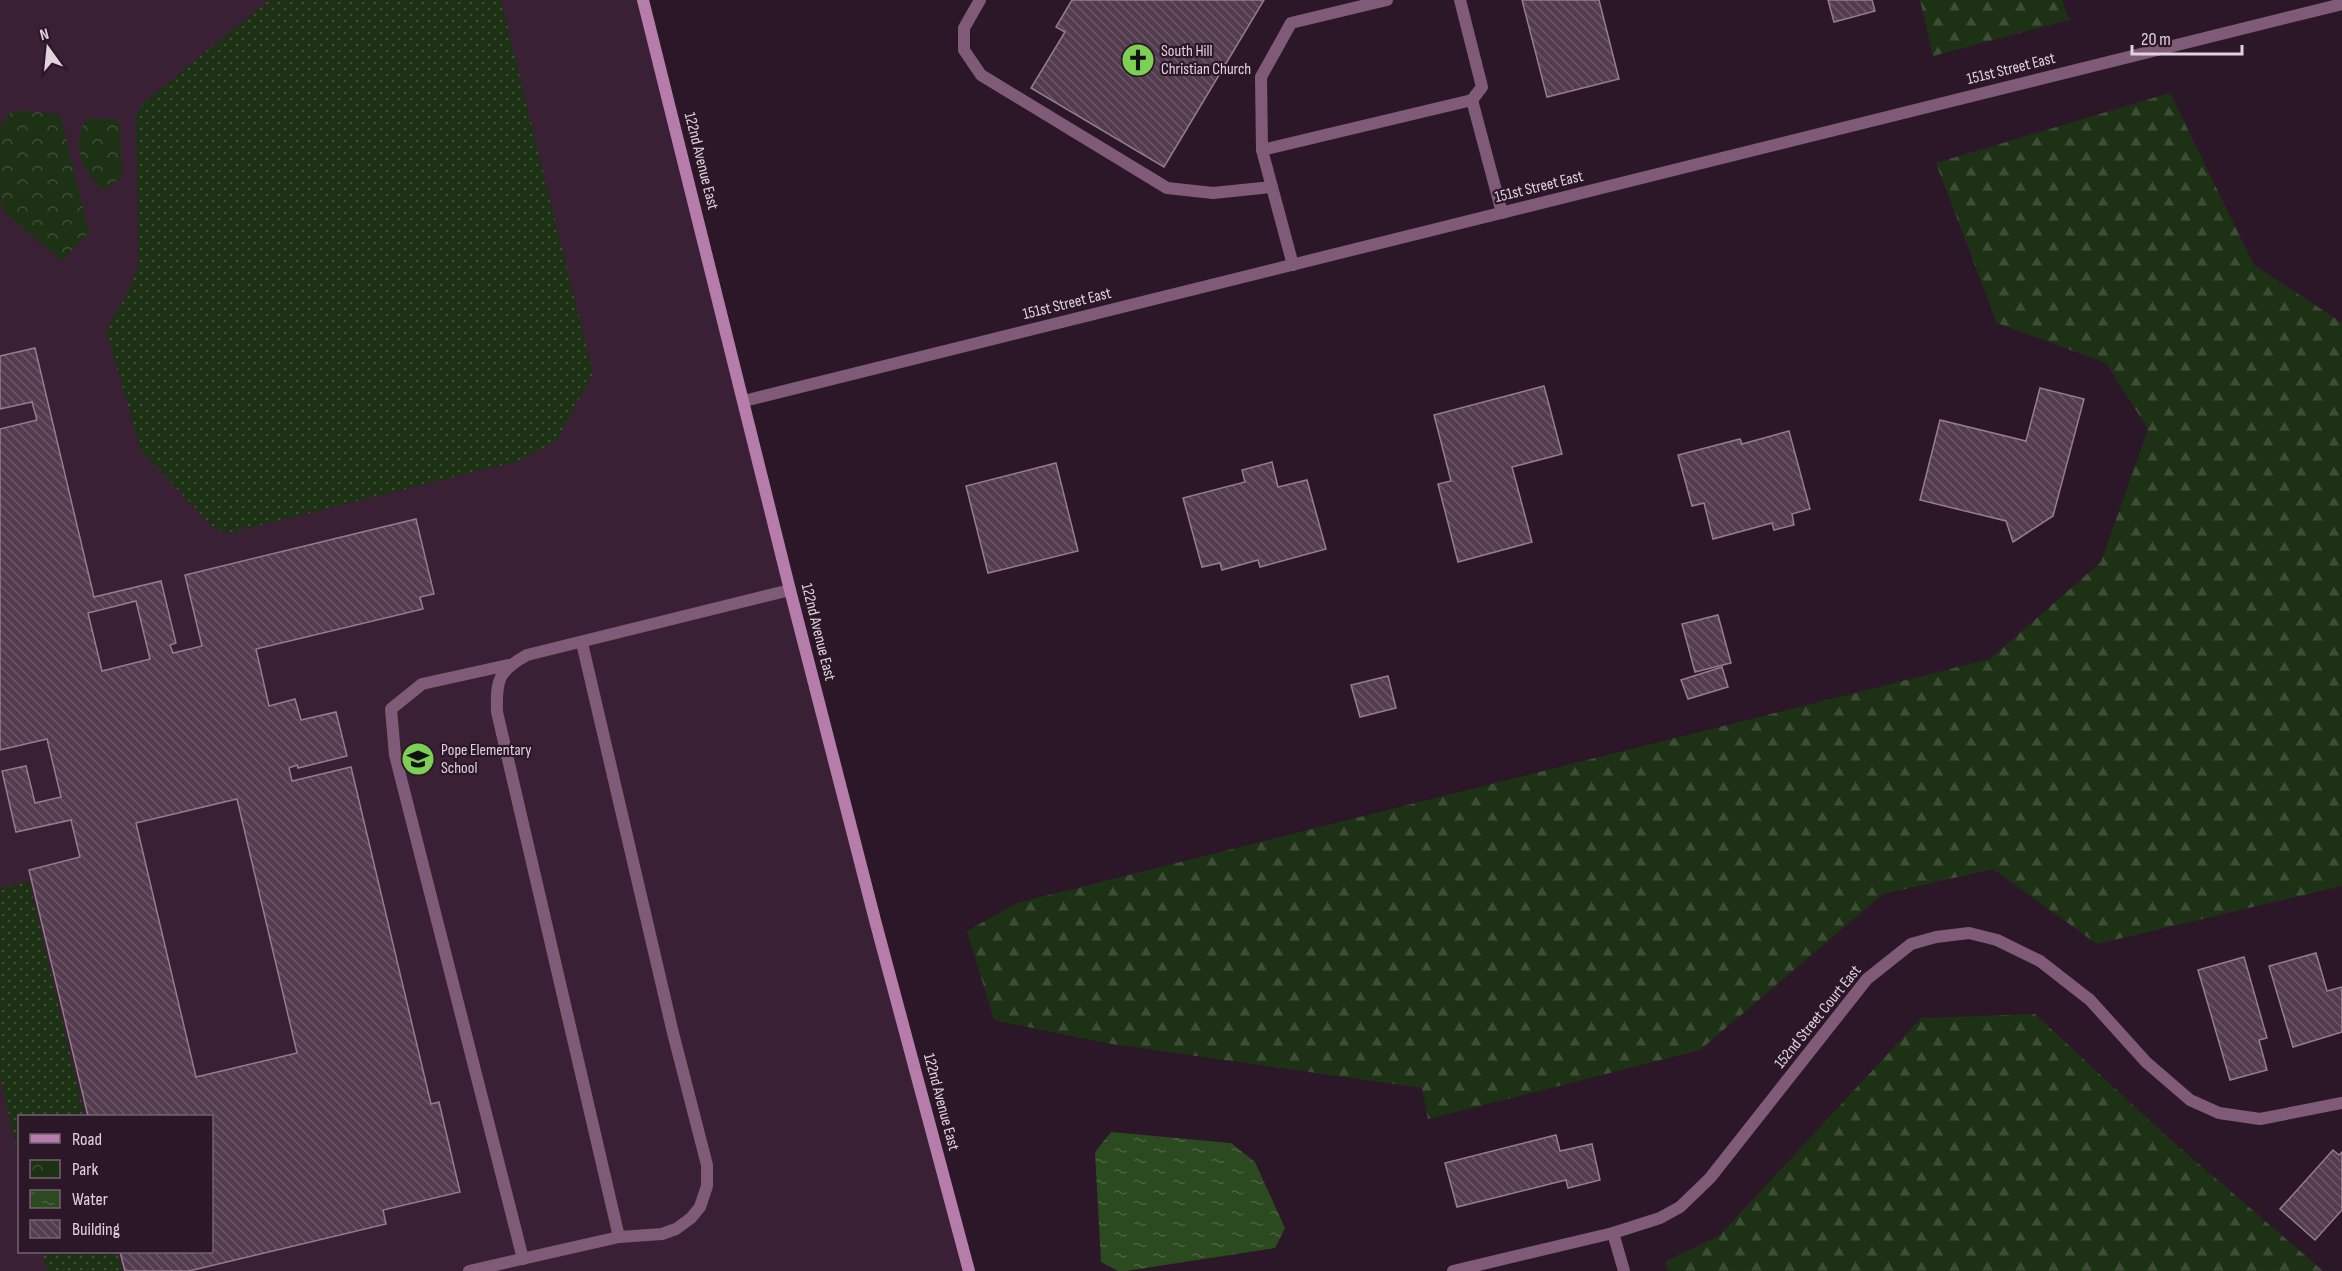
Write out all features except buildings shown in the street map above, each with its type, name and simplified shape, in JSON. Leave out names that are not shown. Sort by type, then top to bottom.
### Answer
[{"type":"main road","name":"122nd Avenue East","points":[[643,0],[790,590],[969,1271]]},
{"type":"street","points":[[980,0],[964,28],[964,50],[981,75],[1167,188],[1213,193],[1272,188]]},
{"type":"street","points":[[1293,264],[1262,150],[1261,77],[1291,23],[1387,0]]},
{"type":"street","points":[[1262,150],[1472,100],[1482,87],[1460,0]]},
{"type":"street","name":"151st Street East","points":[[744,401],[2342,4]]},
{"type":"street","points":[[1472,100],[1502,213]]},
{"type":"street","points":[[523,1259],[395,755],[391,709],[422,684],[508,665],[527,655],[790,590]]},
{"type":"street","points":[[469,1271],[619,1237],[662,1234],[676,1229],[691,1218],[700,1207],[707,1186],[707,1165],[670,1022],[582,643]]},
{"type":"street","points":[[508,665],[496,686],[497,712],[619,1237]]},
{"type":"street","name":"152nd Street Court East","points":[[1453,1271],[1613,1233],[1660,1218],[1680,1207],[1710,1178],[1867,980],[1911,944],[1936,936],[1969,933],[1997,940],[2040,961],[2090,1000],[2146,1062],[2190,1101],[2219,1113],[2260,1119],[2342,1103]]},
{"type":"street","points":[[1613,1233],[1624,1271]]},
{"type":"shaded area","name":"Pope Elementary School","points":[[0,0],[643,0],[969,1271],[0,1271]]},
{"type":"green space","points":[[269,0],[501,0],[593,373],[557,440],[519,461],[233,532],[216,530],[141,451],[106,331],[130,288],[139,264],[136,117],[142,104]]},
{"type":"green space","points":[[1920,0],[2062,0],[2069,20],[1933,56]]},
{"type":"green space","points":[[2170,93],[2254,265],[2342,323],[2342,886],[2097,944],[1993,869],[1883,894],[1700,1050],[1428,1119],[1422,1088],[1105,1043],[994,1020],[967,931],[1017,903],[1990,659],[2101,562],[2148,429],[2106,363],[1997,323],[1936,163]]},
{"type":"green space","points":[[12,110],[60,114],[89,232],[62,261],[3,211],[0,198],[0,127]]},
{"type":"green space","points":[[90,118],[117,120],[120,124],[122,176],[107,189],[100,188],[85,168],[80,155],[80,134],[85,122]]},
{"type":"green space","points":[[29,881],[85,1115],[18,1115],[18,1154],[0,1077],[0,888]]},
{"type":"green space","points":[[2035,1014],[2164,1134],[2323,1271],[1668,1271],[1665,1262],[1720,1235],[1921,1018]]},
{"type":"green space","points":[[42,1253],[117,1253],[122,1271],[47,1271]]},
{"type":"water","points":[[1111,1132],[1231,1143],[1255,1162],[1285,1228],[1275,1248],[1126,1271],[1118,1271],[1101,1262],[1095,1152]]},
{"type":"place","name":"South Hill Christian Church","points":[[1138,60]]},
{"type":"place","name":"Pope Elementary School","points":[[418,759]]}]
